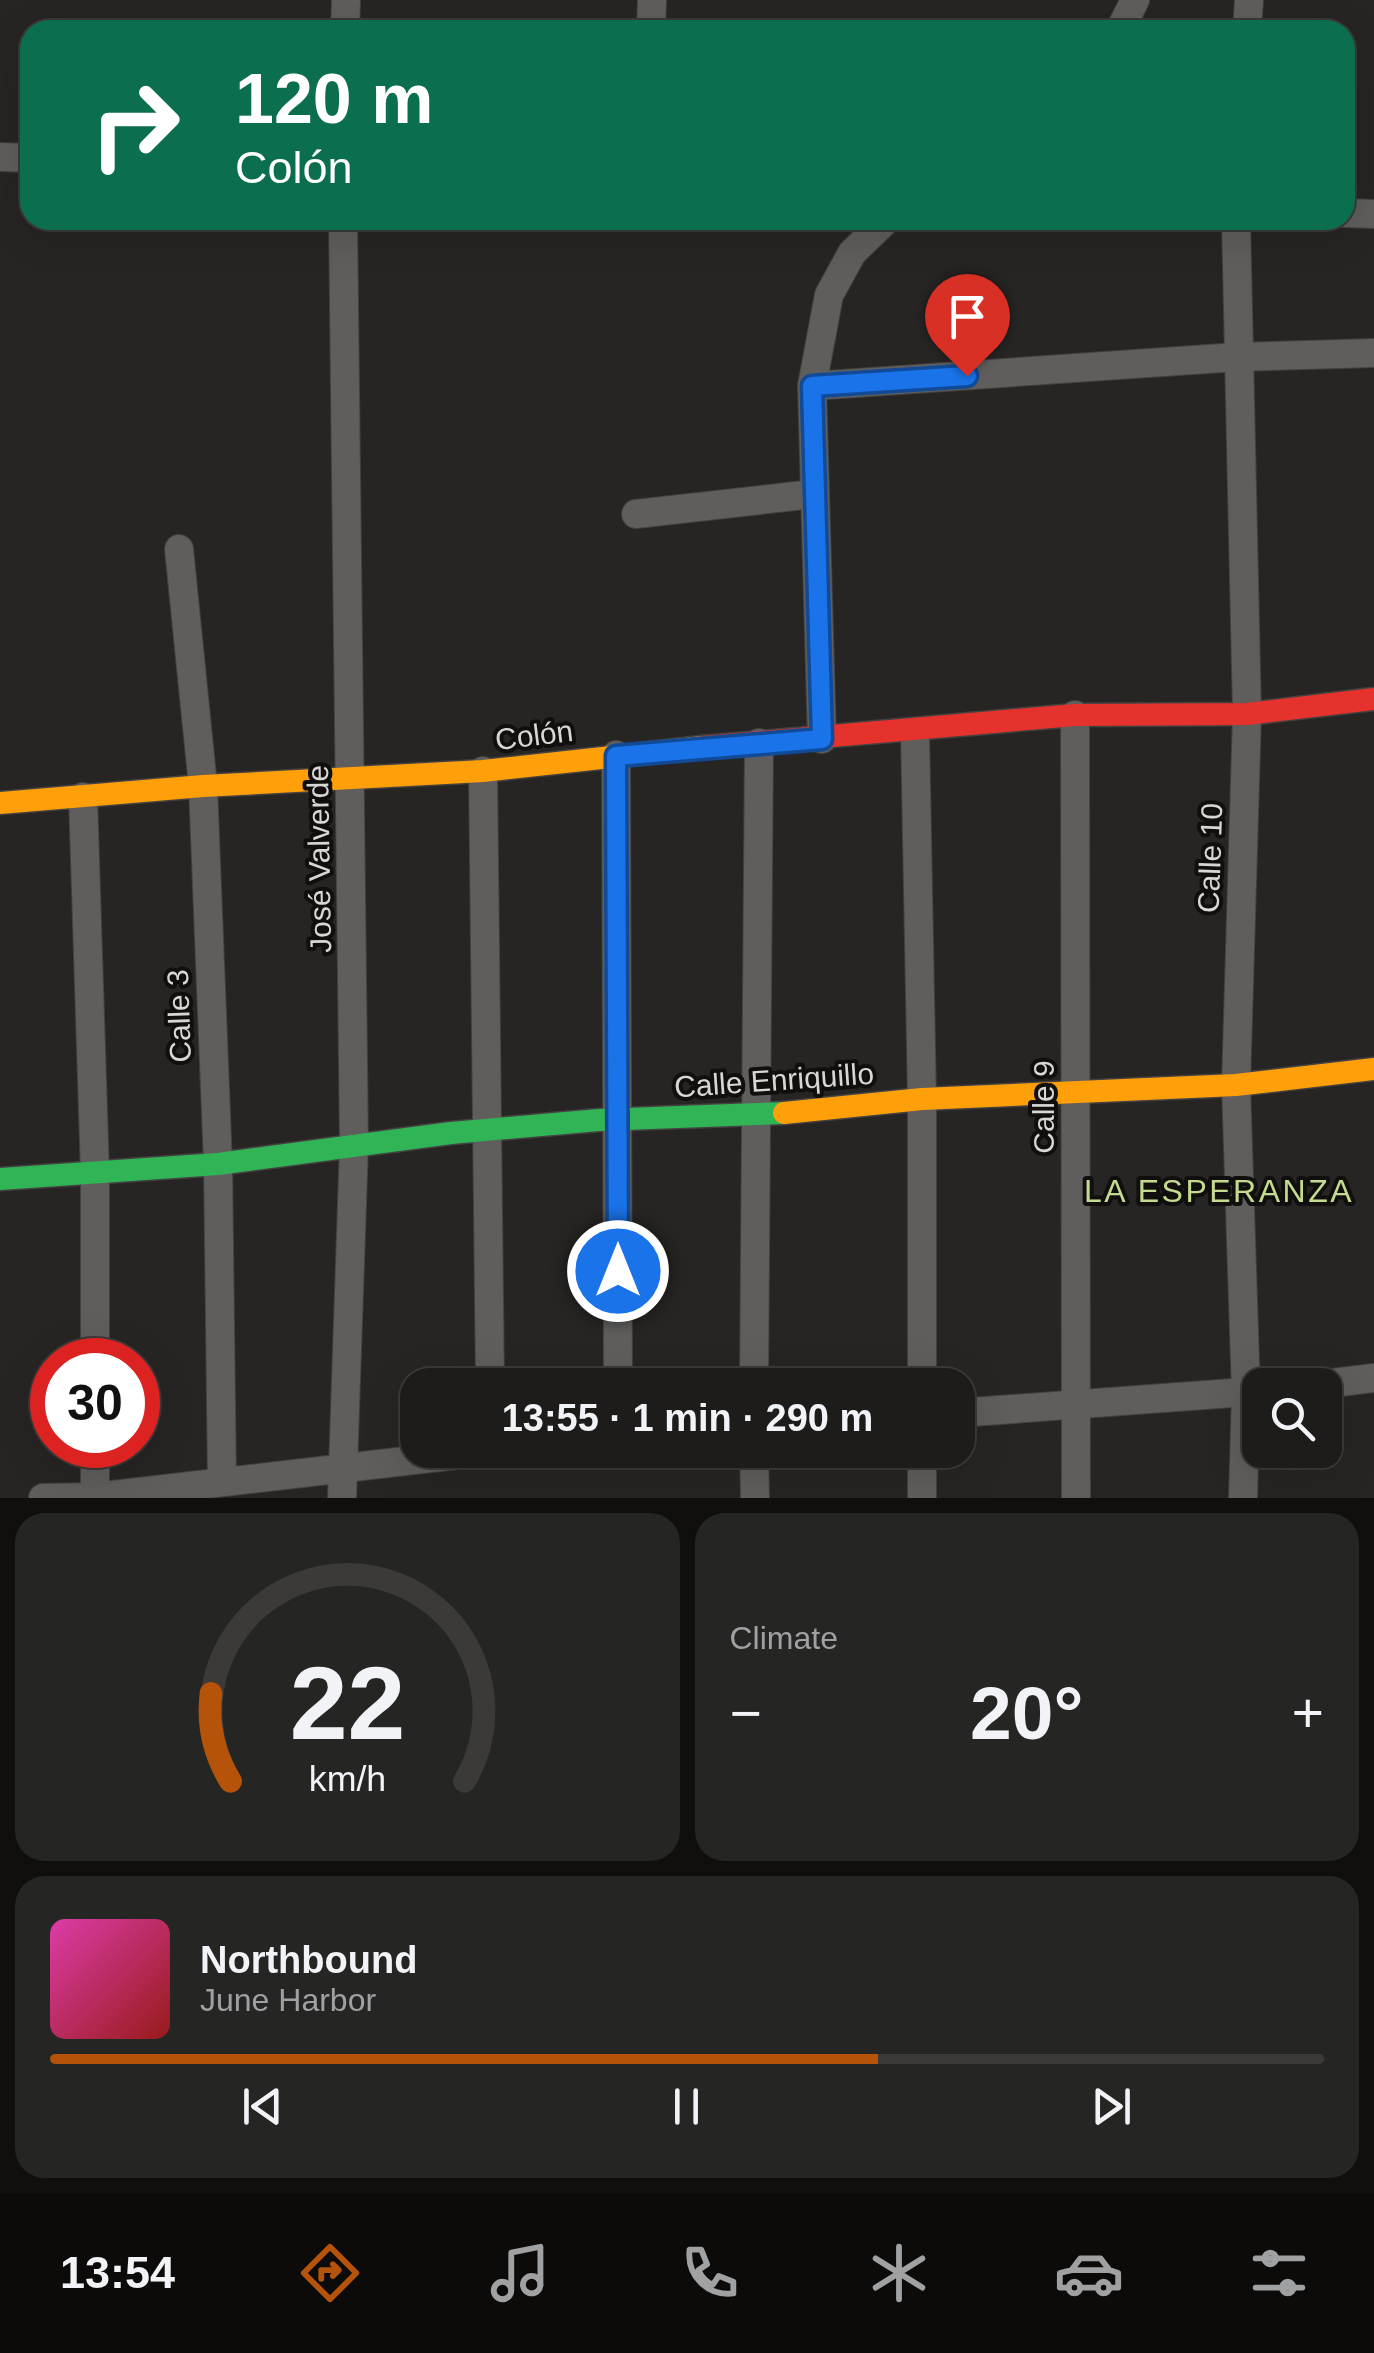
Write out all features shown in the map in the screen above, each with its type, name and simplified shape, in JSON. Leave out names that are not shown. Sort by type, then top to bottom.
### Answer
[{"type":"street","name":"José Valverde","points":[[342,230],[354,1145],[342,1498]]},
{"type":"street","points":[[822,739],[812,386],[829,295],[852,252],[875,230]]},
{"type":"street","name":"Calle 10","points":[[1236,230],[1247,714],[1236,1085],[1252,1368]]},
{"type":"street","points":[[812,386],[1237,357],[1374,353]]},
{"type":"street","points":[[636,514],[813,494]]},
{"type":"street","name":"Calle 3","points":[[179,549],[203,786],[218,1164],[222,1482]]},
{"type":"street","name":"Colón","points":[[0,803],[203,786],[483,770],[1075,715],[1247,714],[1374,699]]},
{"type":"street","name":"Calle 9","points":[[1075,715],[1076,1498]]},
{"type":"street","points":[[915,732],[922,1368]]},
{"type":"street","points":[[754,1368],[759,742]]},
{"type":"street","points":[[616,756],[618,1368]]},
{"type":"street","points":[[483,770],[490,1368]]},
{"type":"street","points":[[83,796],[95,1338]]},
{"type":"street","name":"Calle Enriquillo","points":[[0,1179],[218,1164],[489,1129],[756,1116],[922,1100],[1236,1085],[1374,1069]]},
{"type":"street","points":[[1342,1382],[1374,1378]]},
{"type":"street","points":[[975,1412],[1242,1393]]},
{"type":"street","points":[[43,1498],[95,1497],[400,1461]]},
{"type":"street","points":[[95,1468],[95,1497]]},
{"type":"street","points":[[754,1468],[755,1498]]},
{"type":"street","points":[[922,1468],[922,1498]]},
{"type":"street","name":"Calle 10","points":[[1243,1498],[1246,1468]]},
{"type":"traffic: fast","points":[[0,1179],[218,1164],[451,1133],[599,1120],[784,1113]]},
{"type":"traffic: slow","points":[[0,803],[203,786],[483,771],[703,747]]},
{"type":"traffic: slow","points":[[784,1113],[922,1099],[1236,1085],[1374,1069]]},
{"type":"traffic: jam","points":[[703,747],[1075,715],[1247,714],[1374,699]]},
{"type":"district","name":"LA ESPERANZA","points":[[1219,1191]]},
{"type":"route","points":[[618,1271],[616,756],[822,739],[812,386],[967,376]]}]
